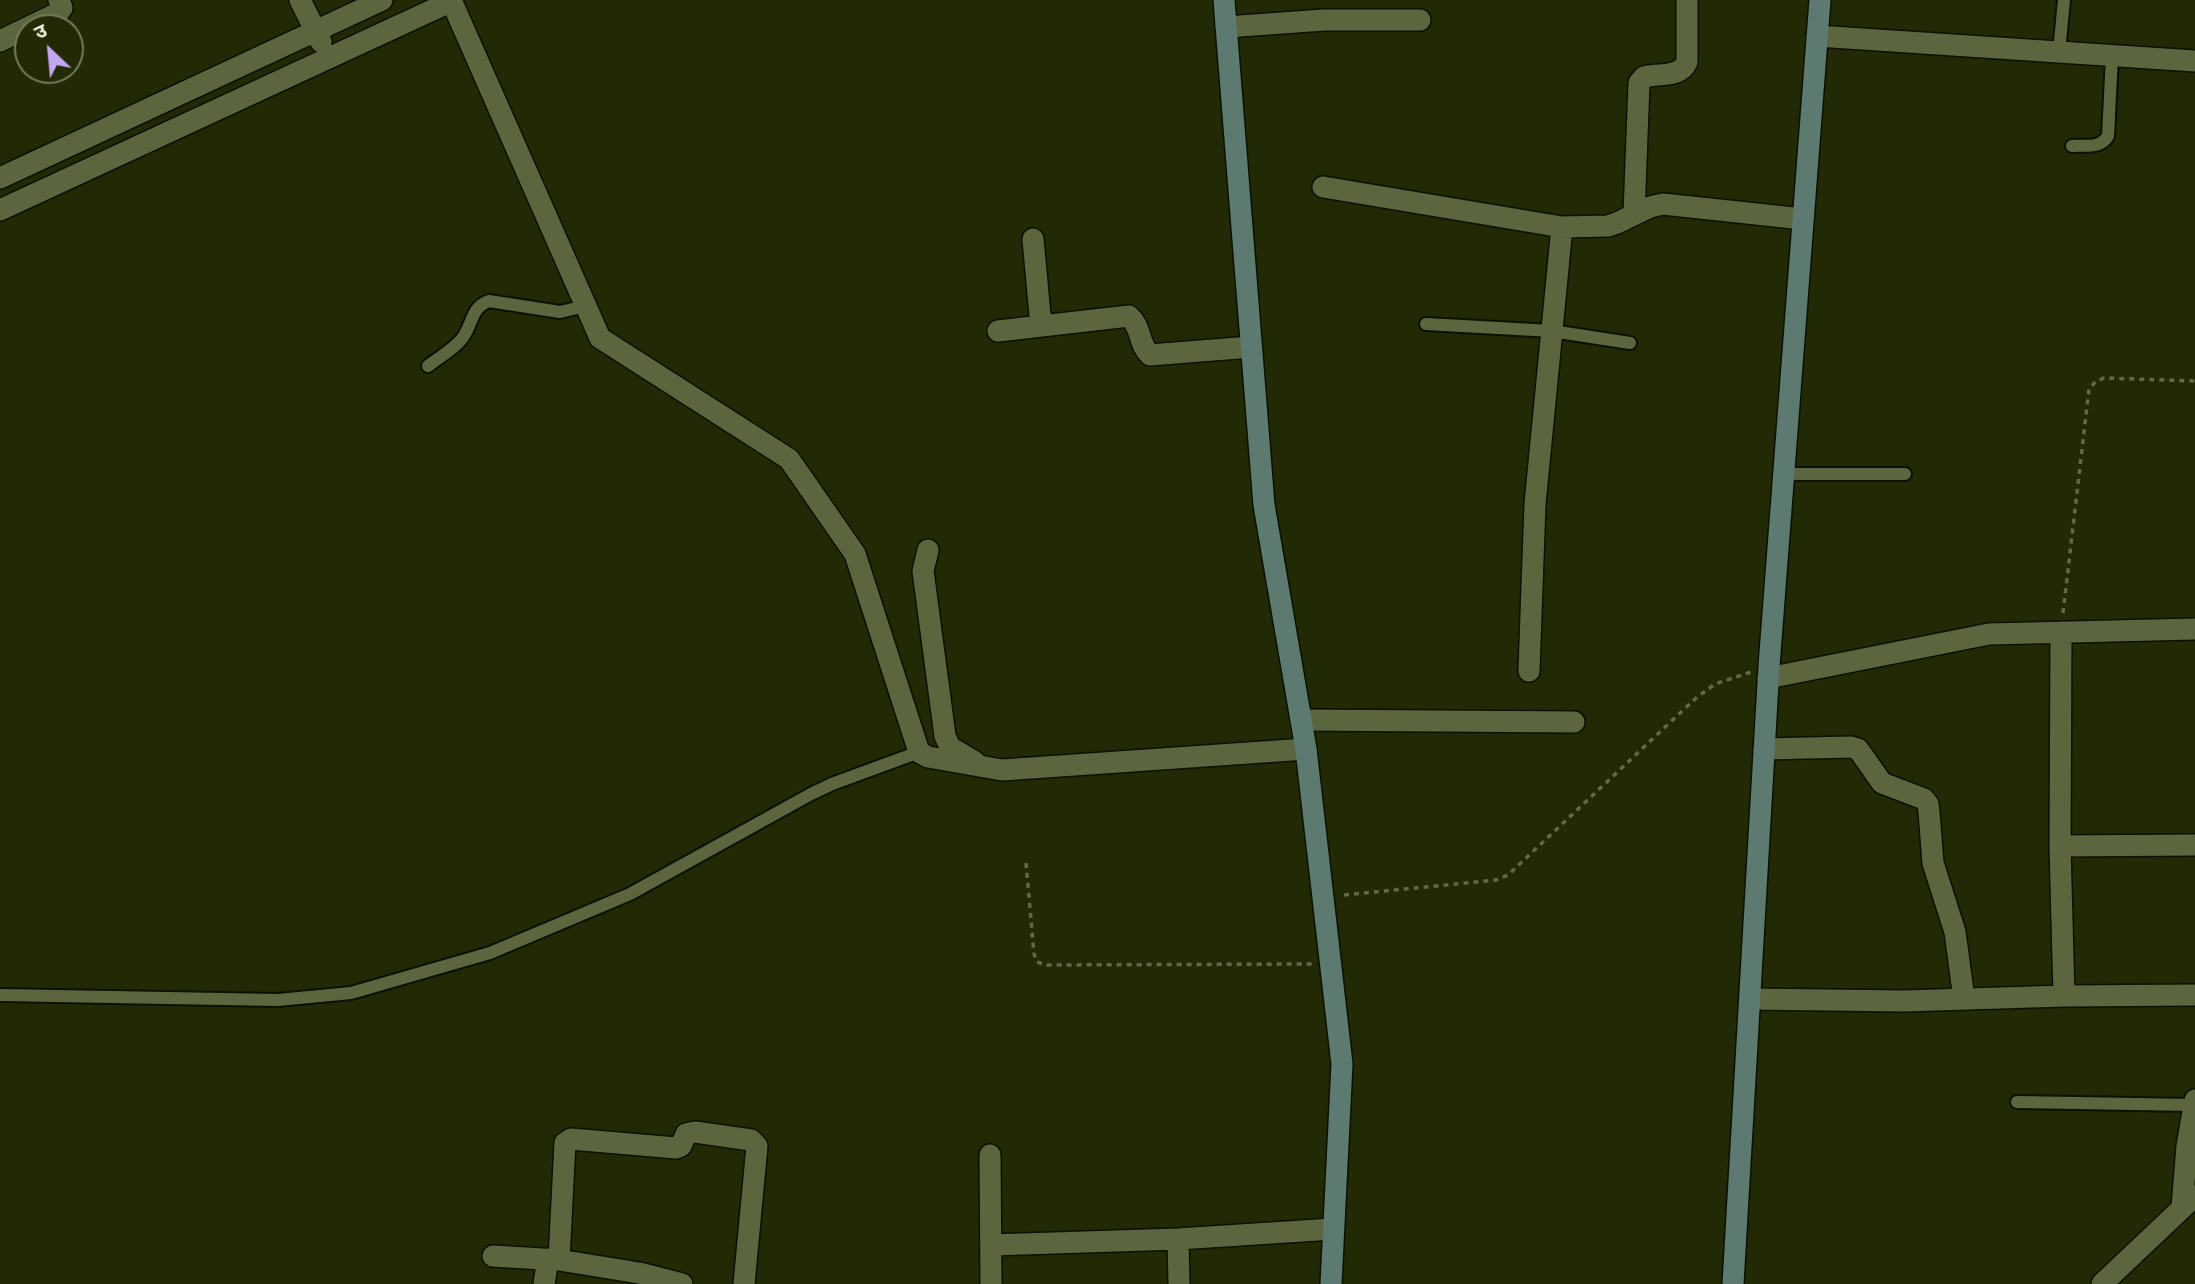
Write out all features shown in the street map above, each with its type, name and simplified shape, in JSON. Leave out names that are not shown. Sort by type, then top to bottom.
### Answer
[{"type":"street","points":[[0,41],[58,13],[62,8],[59,0]]},
{"type":"street","points":[[300,0],[329,57]]},
{"type":"street","points":[[21,200],[3,169],[382,0]]},
{"type":"street","points":[[0,210],[452,0],[600,338],[789,459],[855,554],[919,752],[928,757],[1002,770],[1306,749]]},
{"type":"street","points":[[1224,0],[1264,505],[1306,749],[1342,1064],[1331,1284]]},
{"type":"street","points":[[1634,215],[1639,83],[1644,77],[1679,72],[1684,68],[1687,62],[1687,0]]},
{"type":"street","points":[[1733,1284],[1768,672],[1820,0]]},
{"type":"street","points":[[1226,27],[1324,20],[1420,20]]},
{"type":"street","points":[[1817,36],[2195,61]]},
{"type":"street","points":[[1323,187],[1562,227],[1608,226],[1663,204],[1803,219]]},
{"type":"street","points":[[1529,671],[1535,504],[1562,227]]},
{"type":"street","points":[[1033,239],[1041,326]]},
{"type":"street","points":[[998,331],[1129,316],[1137,323],[1144,349],[1150,355],[1251,346]]},
{"type":"street","points":[[929,550],[923,571],[945,736],[950,747],[982,766]]},
{"type":"street","points":[[1768,672],[1989,634],[2195,629]]},
{"type":"street","points":[[2061,632],[2060,846],[2064,996]]},
{"type":"street","points":[[1301,720],[1574,722]]},
{"type":"street","points":[[1764,749],[1858,748],[1882,783],[1924,799],[1928,804],[1933,863],[1955,932],[1964,999]]},
{"type":"street","points":[[2060,846],[2195,845]]},
{"type":"street","points":[[1750,999],[1904,1001],[2195,995]]},
{"type":"street","points":[[2102,1284],[2188,1202],[2187,1146],[2195,1103]]},
{"type":"street","points":[[544,1284],[554,1260],[567,1140],[676,1148],[681,1146],[686,1134],[695,1132],[751,1140],[757,1146],[744,1284]]},
{"type":"street","points":[[990,1155],[991,1284]]},
{"type":"street","points":[[991,1245],[1178,1239],[1333,1229]]},
{"type":"street","points":[[1178,1239],[1179,1284]]},
{"type":"street","points":[[493,1255],[554,1260],[639,1273],[682,1284]]},
{"type":"lane","points":[[2059,52],[2064,0]]},
{"type":"lane","points":[[2072,146],[2099,145],[2104,143],[2108,136],[2112,56]]},
{"type":"lane","points":[[428,366],[460,342],[473,312],[481,304],[489,301],[560,312],[586,306]]},
{"type":"lane","points":[[1426,324],[1552,331],[1630,343]]},
{"type":"lane","points":[[1784,474],[1905,474]]},
{"type":"lane","points":[[0,995],[278,1000],[351,993],[490,953],[630,894],[821,789],[919,752]]},
{"type":"lane","points":[[2017,1102],[2195,1103]]},
{"type":"path","points":[[2061,632],[2089,389],[2096,381],[2105,378],[2195,381]]},
{"type":"path","points":[[1324,897],[1496,880],[1508,875],[1696,698],[1715,684],[1768,672]]},
{"type":"path","points":[[1026,863],[1037,962],[1047,965],[1332,964]]}]
